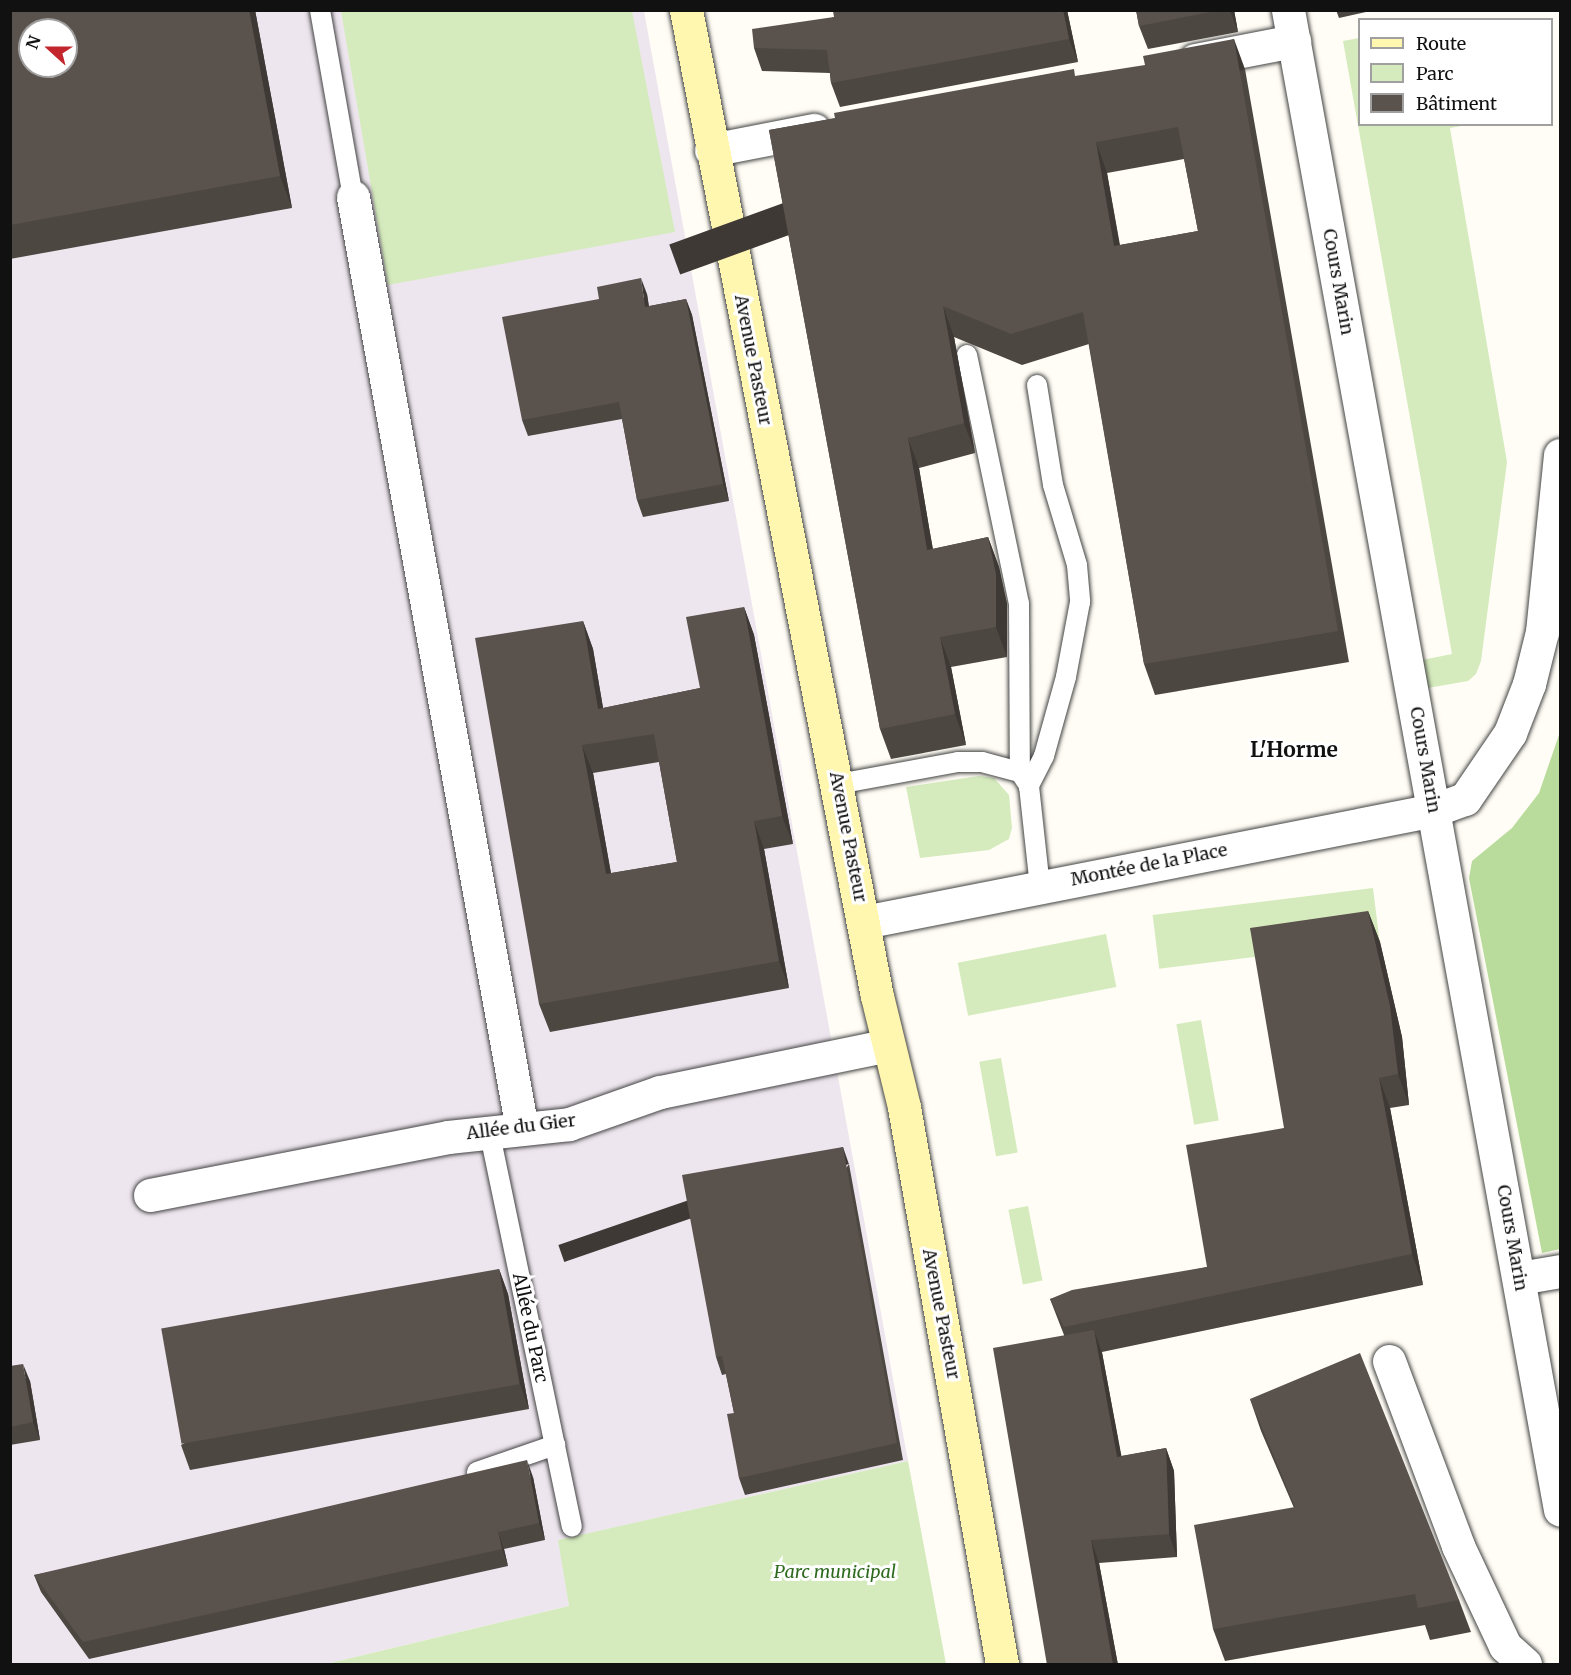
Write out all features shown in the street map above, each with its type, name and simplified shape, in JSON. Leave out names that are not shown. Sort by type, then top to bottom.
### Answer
[{"type":"main road","name":"Avenue Pasteur","points":[[686,10],[711,150],[888,1045],[904,1107],[959,1404],[1002,1665]]},
{"type":"street","points":[[1168,64],[1291,26]]},
{"type":"street","name":"Cours Marin","points":[[1291,26],[1560,1510]]},
{"type":"street","points":[[711,150],[843,125]]},
{"type":"street","points":[[353,197],[522,1129]]},
{"type":"street","name":"Montée de la Place","points":[[864,922],[1434,810],[1465,799],[1510,733],[1529,684],[1542,632],[1560,455]]},
{"type":"street","name":"Allée du Gier","points":[[150,1195],[489,1130],[569,1124],[660,1092],[888,1045]]},
{"type":"street","points":[[1519,1278],[1560,1271]]},
{"type":"street","points":[[1389,1361],[1458,1546],[1505,1646],[1525,1665]]},
{"type":"lane","points":[[320,10],[353,197]]},
{"type":"lane","points":[[967,355],[1019,603],[1024,779],[1040,887]]},
{"type":"lane","points":[[1024,779],[1044,756],[1063,687],[1080,602],[1077,565],[1053,485],[1037,385]]},
{"type":"lane","points":[[838,784],[958,762],[982,762],[1024,779]]},
{"type":"lane","name":"Allée du Parc","points":[[489,1130],[572,1526]]},
{"type":"lane","points":[[477,1472],[555,1445]]},
{"type":"shaded area","points":[[11,11],[644,11],[908,1461],[559,1540],[569,1606],[326,1664],[11,1664]]},
{"type":"green space","points":[[341,11],[632,11],[675,232],[388,285]]},
{"type":"green space","points":[[1358,38],[1358,125],[1343,41]]},
{"type":"green space","points":[[1358,126],[1461,126],[1450,128],[1507,462],[1481,661],[1476,674],[1468,681],[1422,689],[1417,661],[1452,654]]},
{"type":"green space","points":[[1560,732],[1560,1249],[1542,1253],[1469,878],[1472,861],[1512,828],[1539,793]]},
{"type":"green space","points":[[979,776],[994,778],[1009,795],[1012,828],[1009,839],[989,850],[920,858],[906,787]]},
{"type":"green space","points":[[1373,888],[1380,942],[1159,969],[1153,915]]},
{"type":"green space","points":[[1106,934],[1116,987],[968,1016],[958,963]]},
{"type":"green space","points":[[1201,1020],[1219,1120],[1194,1125],[1176,1024]]},
{"type":"green space","points":[[1001,1058],[1018,1153],[996,1156],[979,1062]]},
{"type":"green space","points":[[1028,1206],[1043,1281],[1023,1284],[1008,1210]]},
{"type":"green space","name":"Parc municipal","points":[[908,1461],[946,1664],[326,1664],[569,1606],[558,1540]]},
{"type":"building","points":[[10,10],[249,10],[280,176],[10,225]]},
{"type":"building","points":[[1063,10],[1069,39],[831,83],[827,50],[754,48],[752,29],[834,17],[833,11]]},
{"type":"building","points":[[1136,10],[1221,10],[1139,26]]},
{"type":"building","points":[[1234,39],[1338,631],[1144,664],[1083,312],[1011,334],[943,306],[964,423],[908,438],[927,550],[988,537],[996,574],[996,627],[940,637],[955,714],[880,729],[769,130],[835,118],[834,113],[1074,69],[1075,76],[1145,65],[1143,56]],"holes":[[[1178,127],[1198,231],[1114,246],[1096,142]]]},
{"type":"building","points":[[641,278],[645,307],[686,299],[723,484],[637,500],[619,402],[522,420],[502,317],[599,299],[597,287]]},
{"type":"building","points":[[744,607],[782,816],[754,821],[779,961],[539,1004],[475,638],[583,621],[598,709],[700,688],[686,617]],"holes":[[[654,734],[677,862],[606,874],[582,745]]]},
{"type":"building","points":[[1368,911],[1390,1006],[1398,1074],[1379,1078],[1412,1254],[1064,1327],[1050,1299],[1072,1290],[1207,1267],[1186,1145],[1284,1128],[1250,928]]},
{"type":"building","points":[[843,1147],[897,1443],[739,1478],[727,1414],[734,1413],[722,1356],[716,1357],[682,1175]]},
{"type":"building","points":[[499,1269],[519,1384],[182,1444],[161,1329]]},
{"type":"building","points":[[1094,1330],[1117,1457],[1166,1448],[1169,1534],[1091,1540],[1113,1665],[1047,1665],[993,1348]]},
{"type":"building","points":[[1360,1353],[1459,1600],[1418,1608],[1415,1594],[1213,1629],[1194,1525],[1295,1507],[1250,1399]]},
{"type":"building","points":[[23,1364],[33,1422],[10,1427],[10,1366]]},
{"type":"building","points":[[527,1460],[539,1523],[498,1532],[502,1549],[83,1642],[34,1575]]},
{"type":"district","name":"L'Horme","points":[[1294,750]]}]
